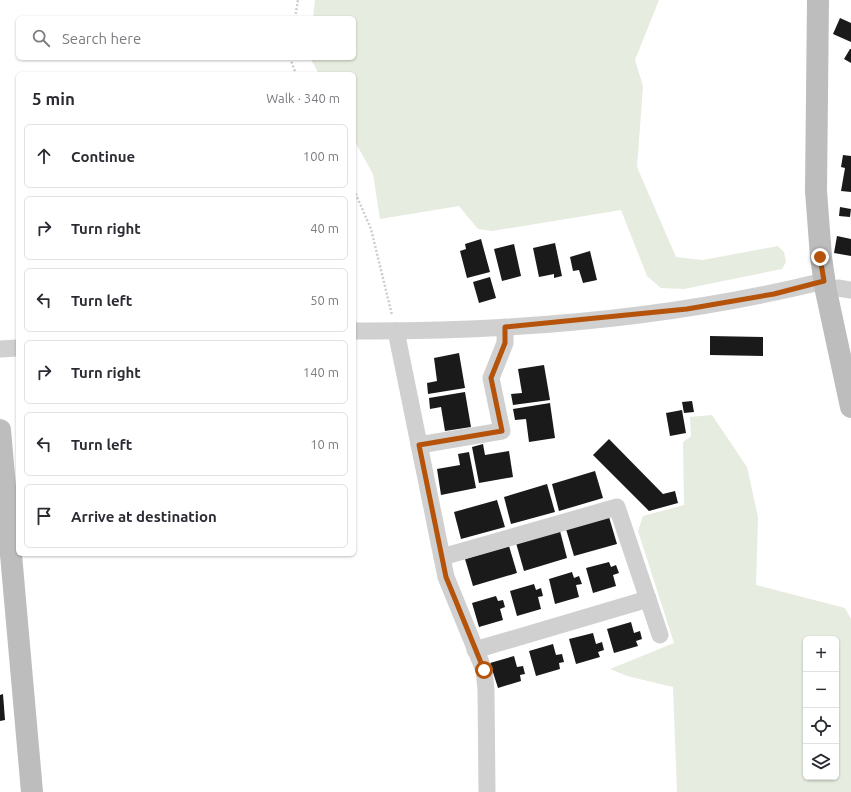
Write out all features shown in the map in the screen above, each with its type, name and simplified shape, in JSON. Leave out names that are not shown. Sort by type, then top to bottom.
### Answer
[{"type":"street","points":[[818,0],[816,191],[820,257],[850,399]]},
{"type":"street","points":[[356,331],[505,327],[687,309],[825,286],[851,290]]},
{"type":"street","points":[[419,445],[502,431],[491,378],[505,343],[505,327]]},
{"type":"street","points":[[396,331],[446,577],[484,670],[486,690],[487,792]]},
{"type":"street","points":[[0,350],[16,348]]},
{"type":"street","points":[[0,430],[32,792]]},
{"type":"street","points":[[442,557],[617,507],[660,635]]},
{"type":"street","points":[[475,650],[648,599]]},
{"type":"path","points":[[295,16],[298,0]]},
{"type":"path","points":[[291,60],[295,72]]},
{"type":"path","points":[[356,195],[371,229],[396,331]]},
{"type":"shaded area","points":[[315,0],[659,0],[635,60],[643,86],[637,167],[676,257],[703,260],[778,246],[784,252],[786,262],[782,269],[684,289],[661,288],[647,276],[621,210],[492,231],[478,229],[459,206],[380,219],[373,174],[356,144],[356,72],[318,72],[311,60],[356,60],[356,16],[313,16]]},
{"type":"shaded area","points":[[712,415],[747,467],[758,517],[756,585],[845,608],[851,619],[851,792],[677,792],[673,687],[627,676],[610,669],[674,643],[638,531],[643,516],[684,505],[683,442],[691,436],[690,417]]},
{"type":"building","points":[[840,18],[851,23],[851,42],[833,34]]},
{"type":"building","points":[[851,49],[851,63],[844,59]]},
{"type":"building","points":[[843,155],[851,156],[851,192],[841,191],[845,168],[841,167]]},
{"type":"building","points":[[840,207],[851,209],[850,217],[839,216]]},
{"type":"building","points":[[837,236],[851,239],[851,256],[834,253]]},
{"type":"building","points":[[481,239],[490,272],[467,278],[460,251],[466,249],[465,244]]},
{"type":"building","points":[[555,243],[562,276],[554,278],[554,274],[539,277],[533,248]]},
{"type":"building","points":[[514,244],[521,276],[502,281],[494,249]]},
{"type":"building","points":[[590,251],[597,280],[583,283],[579,270],[573,271],[570,257]]},
{"type":"building","points":[[490,277],[496,298],[479,303],[473,282]]},
{"type":"building","points":[[710,336],[763,337],[763,356],[710,355]]},
{"type":"building","points":[[459,353],[465,388],[428,394],[427,383],[437,381],[434,358]]},
{"type":"building","points":[[544,365],[550,400],[513,405],[511,394],[522,393],[518,369]]},
{"type":"building","points":[[465,392],[471,427],[445,431],[441,407],[430,409],[429,398]]},
{"type":"building","points":[[692,401],[694,412],[684,413],[682,402]]},
{"type":"building","points":[[550,403],[555,438],[529,442],[526,419],[515,420],[513,409]]},
{"type":"building","points":[[682,410],[686,433],[670,436],[666,413]]},
{"type":"building","points":[[609,439],[663,494],[675,491],[678,503],[649,511],[593,455]]},
{"type":"building","points":[[483,444],[485,455],[509,451],[513,477],[479,483],[472,447]]},
{"type":"building","points":[[469,452],[476,488],[441,495],[437,469],[460,465],[458,454]]},
{"type":"building","points":[[595,471],[603,498],[559,511],[552,484]]},
{"type":"building","points":[[547,484],[555,512],[511,524],[504,497]]},
{"type":"building","points":[[497,500],[505,527],[461,539],[454,512]]},
{"type":"building","points":[[609,517],[617,544],[574,556],[566,529]]},
{"type":"building","points":[[560,531],[567,558],[524,571],[516,543]]},
{"type":"building","points":[[509,546],[517,573],[473,586],[465,559]]},
{"type":"building","points":[[609,562],[611,567],[616,565],[619,573],[613,575],[616,586],[593,593],[586,568]]},
{"type":"building","points":[[572,572],[574,578],[579,576],[582,584],[576,585],[579,597],[555,604],[549,579]]},
{"type":"building","points":[[534,584],[536,590],[541,588],[543,596],[538,597],[541,609],[517,616],[510,591]]},
{"type":"building","points":[[496,596],[498,601],[503,600],[505,607],[500,609],[503,620],[479,627],[472,603]]},
{"type":"building","points":[[631,622],[634,633],[640,631],[642,639],[636,641],[638,646],[614,653],[607,629]]},
{"type":"building","points":[[593,633],[596,644],[602,642],[604,650],[598,652],[600,657],[576,664],[569,639]]},
{"type":"building","points":[[553,644],[556,655],[562,654],[564,662],[559,663],[560,669],[536,676],[529,651]]},
{"type":"building","points":[[514,656],[517,667],[523,666],[525,674],[520,675],[521,681],[498,688],[490,663]]},
{"type":"building","points":[[3,694],[5,720],[0,721],[0,695]]},
{"type":"route","points":[[484,670],[446,577],[419,445],[502,431],[491,378],[505,343],[505,327],[687,309],[774,294],[824,281],[820,257]]}]
